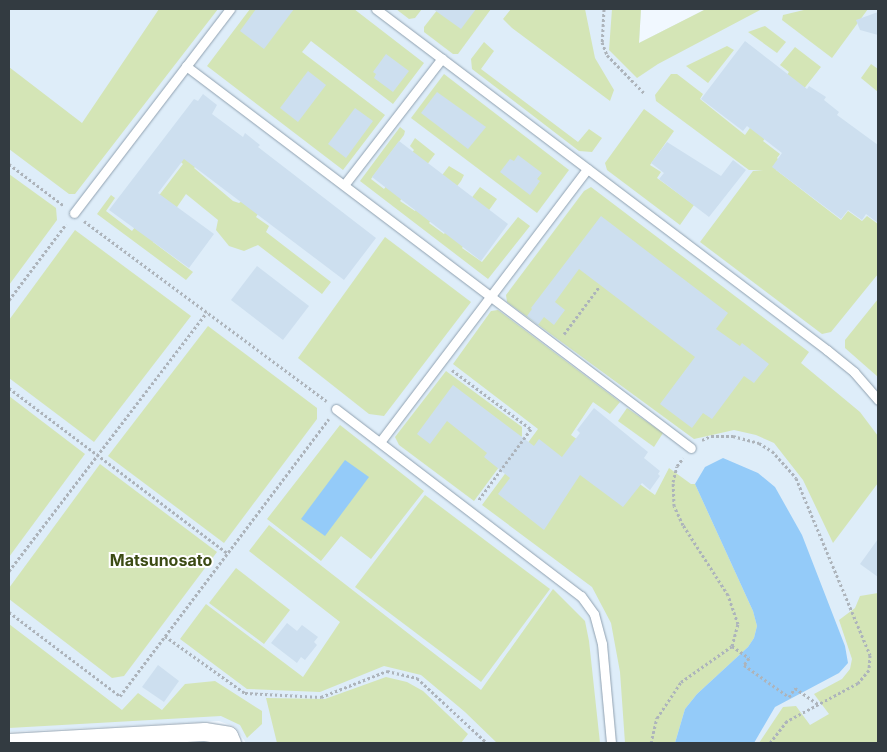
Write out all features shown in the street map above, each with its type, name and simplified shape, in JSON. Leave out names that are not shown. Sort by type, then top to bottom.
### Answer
[{"type":"street","points":[[9,743],[205,732],[228,736],[232,743]]},
{"type":"lane","points":[[74,213],[230,9]]},
{"type":"lane","points":[[376,9],[827,350],[854,372],[878,400]]},
{"type":"lane","points":[[344,185],[442,58]]},
{"type":"lane","points":[[186,66],[692,448]]},
{"type":"lane","points":[[380,442],[587,169]]},
{"type":"lane","points":[[336,409],[581,596],[594,614],[602,644],[611,743]]},
{"type":"path","points":[[604,9],[602,42],[607,55],[645,94]]},
{"type":"path","points":[[9,164],[336,409],[120,696],[9,612]]},
{"type":"path","points":[[9,300],[74,213]]},
{"type":"path","points":[[556,345],[599,287]]},
{"type":"path","points":[[9,571],[207,312]]},
{"type":"path","points":[[442,362],[532,428],[471,511]]},
{"type":"path","points":[[9,388],[227,553]]},
{"type":"path","points":[[651,743],[657,718],[681,682],[732,646],[738,624],[728,595],[683,525],[674,506],[672,482],[677,466],[697,442],[711,436],[733,436],[759,444],[772,451],[796,478],[870,655],[869,670],[858,683],[787,721],[770,743]]},
{"type":"path","points":[[165,636],[245,693],[321,697],[387,671],[417,678],[487,743]]},
{"type":"path","points":[[732,646],[749,658],[744,665],[789,697],[795,688],[818,704]]},
{"type":"shaded area","points":[[9,9],[641,9],[639,43],[706,9],[878,9],[878,743],[246,743],[235,727],[219,721],[9,732]]},
{"type":"green space","points":[[159,9],[218,9],[75,194],[69,194],[9,149],[9,67],[82,123]]},
{"type":"green space","points":[[250,9],[354,9],[424,63],[393,104],[311,41],[302,52],[385,115],[343,170],[207,66]]},
{"type":"green space","points":[[396,9],[422,9],[415,18],[409,19]]},
{"type":"green space","points":[[438,9],[491,9],[458,54],[453,54],[424,32],[424,27]]},
{"type":"green space","points":[[511,9],[585,9],[595,58],[614,90],[610,101],[512,28],[503,19]]},
{"type":"green space","points":[[612,9],[641,9],[639,43],[706,9],[762,9],[658,64],[637,78],[609,50]]},
{"type":"green space","points":[[808,9],[868,9],[832,58],[782,20],[783,15]]},
{"type":"green space","points":[[765,26],[786,42],[777,53],[748,32]]},
{"type":"green space","points":[[484,42],[494,51],[481,69],[578,142],[589,129],[602,138],[592,152],[579,151],[472,69],[471,59]]},
{"type":"green space","points":[[727,46],[734,50],[708,83],[686,66]]},
{"type":"green space","points":[[795,47],[821,67],[763,141],[780,154],[777,158],[781,162],[776,170],[841,220],[848,211],[862,221],[867,216],[878,224],[878,274],[831,332],[822,334],[700,242],[753,171],[763,170],[749,170],[656,101],[655,95],[671,74],[677,74],[703,94],[700,99],[745,135],[789,72],[780,65]]},
{"type":"green space","points":[[871,64],[878,69],[878,92],[861,78]]},
{"type":"green space","points":[[444,74],[569,170],[537,213],[411,118]]},
{"type":"green space","points":[[644,109],[674,131],[650,165],[661,172],[657,178],[694,205],[680,225],[607,170],[605,163]]},
{"type":"green space","points":[[400,127],[405,131],[404,135],[371,179],[384,189],[414,150],[410,146],[415,138],[435,154],[400,201],[415,211],[449,166],[464,175],[429,223],[444,234],[480,187],[497,199],[462,248],[482,262],[518,217],[530,226],[488,279],[360,181]]},
{"type":"green space","points":[[185,154],[198,164],[194,168],[233,201],[239,203],[250,196],[267,200],[256,217],[269,226],[266,232],[331,282],[322,294],[258,245],[244,251],[229,246],[216,230],[218,220],[186,194],[153,242],[193,272],[186,280],[97,214],[111,195],[115,198],[106,211],[132,231],[183,164],[180,161]]},
{"type":"green space","points":[[9,174],[56,208],[57,220],[9,285]]},
{"type":"green space","points":[[591,187],[809,352],[801,363],[860,412],[878,436],[878,483],[833,543],[803,480],[774,443],[756,435],[734,430],[694,439],[507,302],[506,295],[584,191]]},
{"type":"green space","points":[[75,230],[191,316],[94,442],[9,378],[9,320]]},
{"type":"green space","points":[[385,237],[471,302],[384,416],[369,414],[298,358]]},
{"type":"green space","points":[[878,299],[878,377],[845,348],[845,340]]},
{"type":"green space","points":[[498,310],[620,402],[610,414],[593,402],[571,435],[655,495],[669,468],[691,484],[695,484],[753,611],[757,626],[754,638],[748,647],[697,694],[685,709],[675,743],[625,743],[620,672],[611,623],[592,587],[482,505],[538,429],[453,364],[491,311]]},
{"type":"green space","points":[[208,326],[317,408],[317,419],[224,543],[108,456]]},
{"type":"green space","points":[[446,371],[522,427],[522,436],[474,501],[399,445],[395,437]]},
{"type":"green space","points":[[9,396],[85,454],[9,557]]},
{"type":"green space","points":[[627,408],[663,433],[654,447],[618,421]]},
{"type":"green space","points":[[340,425],[424,491],[371,559],[341,536],[321,561],[267,519]]},
{"type":"green space","points":[[100,464],[217,552],[124,676],[112,678],[9,599],[9,588]]},
{"type":"green space","points":[[425,495],[550,589],[481,682],[355,587]]},
{"type":"green space","points":[[269,525],[481,690],[553,589],[585,621],[589,641],[600,743],[497,743],[465,712],[421,675],[384,666],[320,692],[247,689],[180,639],[206,604],[303,677],[340,622],[249,551]]},
{"type":"green space","points":[[236,568],[290,610],[264,644],[209,603]]},
{"type":"green space","points":[[878,593],[878,743],[759,743],[783,707],[796,706],[810,725],[829,714],[814,694],[842,679],[850,669],[852,659],[839,620],[855,608],[860,596]]},
{"type":"green space","points":[[9,624],[122,710],[138,693],[162,710],[185,684],[215,681],[262,711],[262,724],[247,738],[240,725],[221,716],[9,728]]},
{"type":"green space","points":[[386,677],[407,682],[423,691],[468,734],[461,743],[277,743],[266,698],[325,699]]},
{"type":"water","points":[[723,458],[758,473],[775,487],[802,535],[845,646],[848,663],[839,673],[775,707],[754,743],[675,743],[685,709],[697,694],[748,647],[754,638],[757,626],[753,611],[695,484],[705,467]]},
{"type":"water","points":[[345,460],[369,477],[325,536],[301,519]]},
{"type":"building","points":[[256,9],[294,9],[264,49],[240,31]]},
{"type":"building","points":[[433,9],[476,9],[461,29]]},
{"type":"building","points":[[878,12],[878,35],[860,30],[856,20]]},
{"type":"building","points":[[745,41],[807,89],[809,86],[826,97],[824,100],[839,112],[837,115],[878,145],[878,223],[866,214],[862,220],[848,210],[841,219],[772,167],[782,153],[747,126],[743,131],[701,99]]},
{"type":"building","points":[[386,54],[409,71],[393,92],[374,78],[376,74],[373,72]]},
{"type":"building","points":[[308,71],[326,85],[298,122],[280,108]]},
{"type":"building","points":[[437,92],[486,127],[468,149],[421,113]]},
{"type":"building","points":[[203,94],[217,105],[212,114],[243,137],[245,133],[260,145],[258,147],[376,238],[344,280],[184,159],[158,193],[214,234],[189,268],[109,210],[194,99],[198,101]]},
{"type":"building","points":[[355,108],[373,121],[346,158],[328,144]]},
{"type":"building","points":[[399,141],[508,224],[481,261],[372,177]]},
{"type":"building","points":[[667,142],[721,176],[733,160],[746,170],[709,217],[659,179],[664,173],[651,163]]},
{"type":"building","points":[[518,155],[542,173],[537,179],[540,181],[530,195],[500,172],[510,159],[514,161]]},
{"type":"building","points":[[601,216],[728,313],[716,329],[740,346],[742,343],[769,364],[754,383],[744,376],[712,419],[703,413],[692,428],[660,404],[695,357],[579,269],[555,302],[565,310],[554,325],[544,317],[538,325],[527,316],[531,308]]},
{"type":"building","points":[[257,266],[309,306],[283,340],[231,300]]},
{"type":"building","points":[[453,385],[534,446],[539,439],[562,457],[580,433],[577,430],[594,408],[648,452],[644,458],[660,471],[658,474],[660,476],[650,490],[642,483],[623,507],[580,475],[544,530],[498,494],[510,478],[484,457],[487,453],[447,421],[430,444],[417,434]]},
{"type":"building","points":[[878,539],[878,577],[860,564]]},
{"type":"building","points":[[287,623],[297,631],[302,625],[318,637],[314,642],[317,645],[305,660],[301,657],[297,663],[271,643]]},
{"type":"building","points":[[158,665],[179,681],[164,702],[142,687]]},
{"type":"district","name":"Matsunosato","points":[[161,560]]}]
